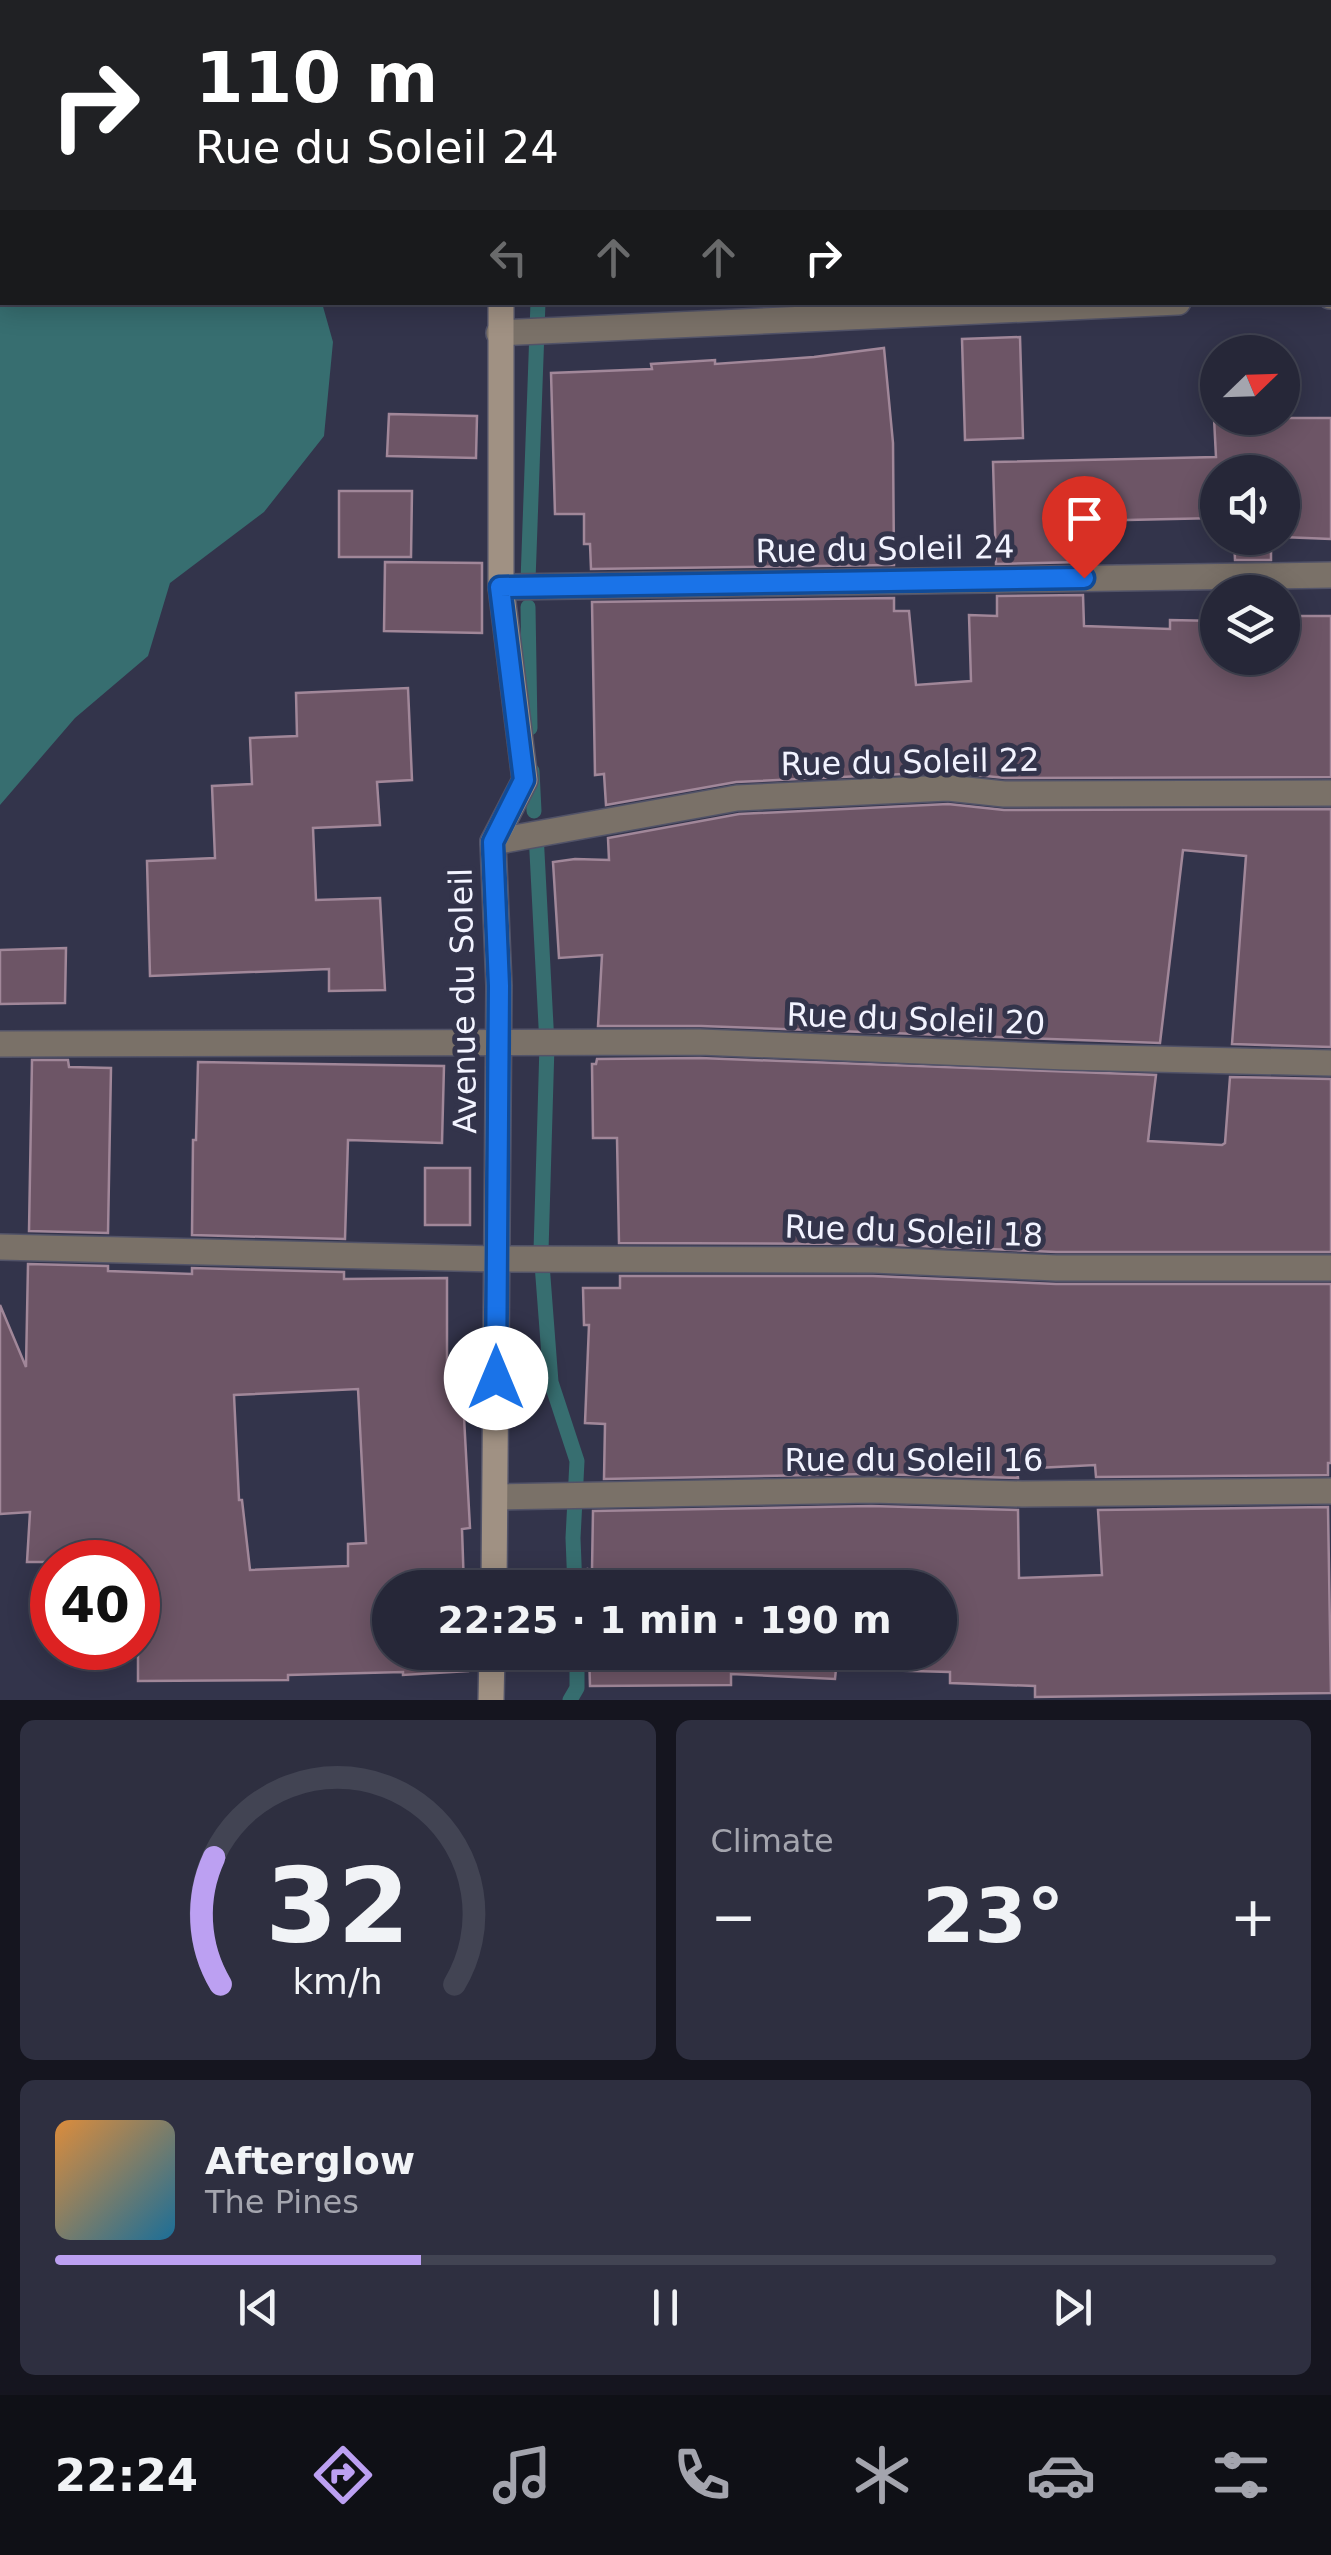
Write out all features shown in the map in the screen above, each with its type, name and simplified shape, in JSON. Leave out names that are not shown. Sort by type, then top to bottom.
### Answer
[{"type":"street","name":"Avenue du Soleil","points":[[495,1570],[499,986],[493,842],[524,780],[500,587],[500,305]]},
{"type":"street","points":[[500,333],[1112,305]]},
{"type":"street","name":"Rue du Soleil 24","points":[[500,587],[1331,576]]},
{"type":"street","name":"Rue du Soleil 22","points":[[493,842],[737,798],[948,788],[1004,794],[1331,792]]},
{"type":"street","name":"Rue du Soleil 20","points":[[0,1044],[700,1042],[1066,1058],[1331,1063]]},
{"type":"street","name":"Rue du Soleil 18","points":[[0,1247],[495,1259],[873,1260],[1056,1268],[1331,1268]]},
{"type":"street","name":"Rue du Soleil 16","points":[[497,1497],[870,1490],[1022,1494],[1331,1491]]},
{"type":"street","points":[[491,1700],[492,1670]]},
{"type":"shaded area","points":[[0,305],[323,305],[333,342],[324,436],[264,512],[170,583],[148,656],[75,718],[0,805]]},
{"type":"building","points":[[1020,337],[1023,438],[965,440],[962,339]]},
{"type":"building","points":[[884,348],[893,443],[894,565],[591,569],[590,544],[584,544],[584,514],[555,514],[551,373],[652,369],[651,364],[715,360],[715,364],[814,357]]},
{"type":"building","points":[[389,414],[477,416],[476,458],[387,456]]},
{"type":"building","points":[[1300,418],[1331,418],[1331,539],[1300,538],[1300,455],[1216,455],[1215,435],[1300,435]]},
{"type":"building","points":[[1200,457],[1200,518],[1081,521],[1082,562],[996,564],[993,462]]},
{"type":"building","points":[[339,491],[412,491],[411,557],[339,557]]},
{"type":"building","points":[[1235,555],[1271,555],[1271,560],[1235,560]]},
{"type":"building","points":[[385,562],[482,563],[482,633],[384,631]]},
{"type":"building","points":[[1083,595],[1084,626],[1170,629],[1170,620],[1200,621],[1200,675],[1300,675],[1300,616],[1331,616],[1331,777],[1005,778],[947,772],[736,782],[606,805],[604,774],[595,775],[592,602],[894,598],[894,611],[909,611],[916,685],[971,681],[969,615],[997,616],[997,596]]},
{"type":"building","points":[[408,688],[412,780],[377,782],[380,825],[313,828],[316,900],[380,898],[385,990],[329,991],[329,969],[150,976],[147,861],[215,858],[212,786],[252,784],[250,738],[297,736],[296,693]]},
{"type":"building","points":[[948,804],[1004,810],[1331,809],[1331,1047],[1232,1044],[1246,856],[1183,850],[1160,1043],[701,1026],[598,1026],[602,955],[559,958],[553,862],[609,860],[608,838],[739,814]]},
{"type":"building","points":[[66,948],[65,1003],[0,1004],[0,950]]},
{"type":"building","points":[[700,1058],[1156,1075],[1148,1141],[1222,1145],[1230,1077],[1331,1079],[1331,1252],[1056,1252],[873,1244],[619,1243],[617,1138],[593,1138],[592,1064],[597,1059]]},
{"type":"building","points":[[32,1060],[68,1060],[69,1067],[111,1068],[108,1233],[29,1231]]},
{"type":"building","points":[[198,1062],[444,1066],[442,1143],[348,1140],[345,1239],[192,1235]]},
{"type":"building","points":[[425,1168],[470,1168],[470,1225],[425,1225]]},
{"type":"building","points":[[28,1264],[192,1274],[192,1268],[344,1272],[344,1279],[447,1278],[447,1381],[462,1380],[470,1528],[462,1529],[463,1570],[372,1570],[372,1670],[468,1671],[288,1675],[288,1680],[138,1681],[138,1670],[160,1670],[160,1540],[30,1540],[27,1562],[30,1512],[0,1514],[0,1305],[26,1367]],"holes":[[[358,1389],[366,1543],[348,1544],[348,1566],[250,1570],[239,1500],[234,1395]]]},
{"type":"building","points":[[620,1276],[873,1276],[1056,1284],[1331,1284],[1328,1475],[1096,1477],[1095,1465],[1017,1469],[1018,1478],[871,1474],[604,1479],[605,1424],[585,1423],[589,1325],[584,1325],[583,1288],[620,1288]]},
{"type":"building","points":[[871,1506],[1018,1510],[1019,1578],[1102,1575],[1098,1510],[1328,1507],[1331,1693],[1035,1697],[1035,1686],[950,1683],[950,1672],[874,1670],[957,1670],[957,1570],[592,1570],[593,1511]]},
{"type":"building","points":[[590,1670],[836,1670],[835,1679],[731,1674],[731,1685],[590,1686]]},
{"type":"waterway","points":[[528,581],[538,305]]},
{"type":"waterway","points":[[528,607],[530,728]]},
{"type":"waterway","points":[[532,771],[534,811]]},
{"type":"waterway","points":[[536,833],[547,1045],[541,1251],[551,1382],[577,1461],[574,1570]]},
{"type":"waterway","points":[[570,1700],[577,1688],[577,1670]]},
{"type":"route","points":[[496,1378],[499,986],[493,842],[524,780],[500,587],[1084,578]]}]
